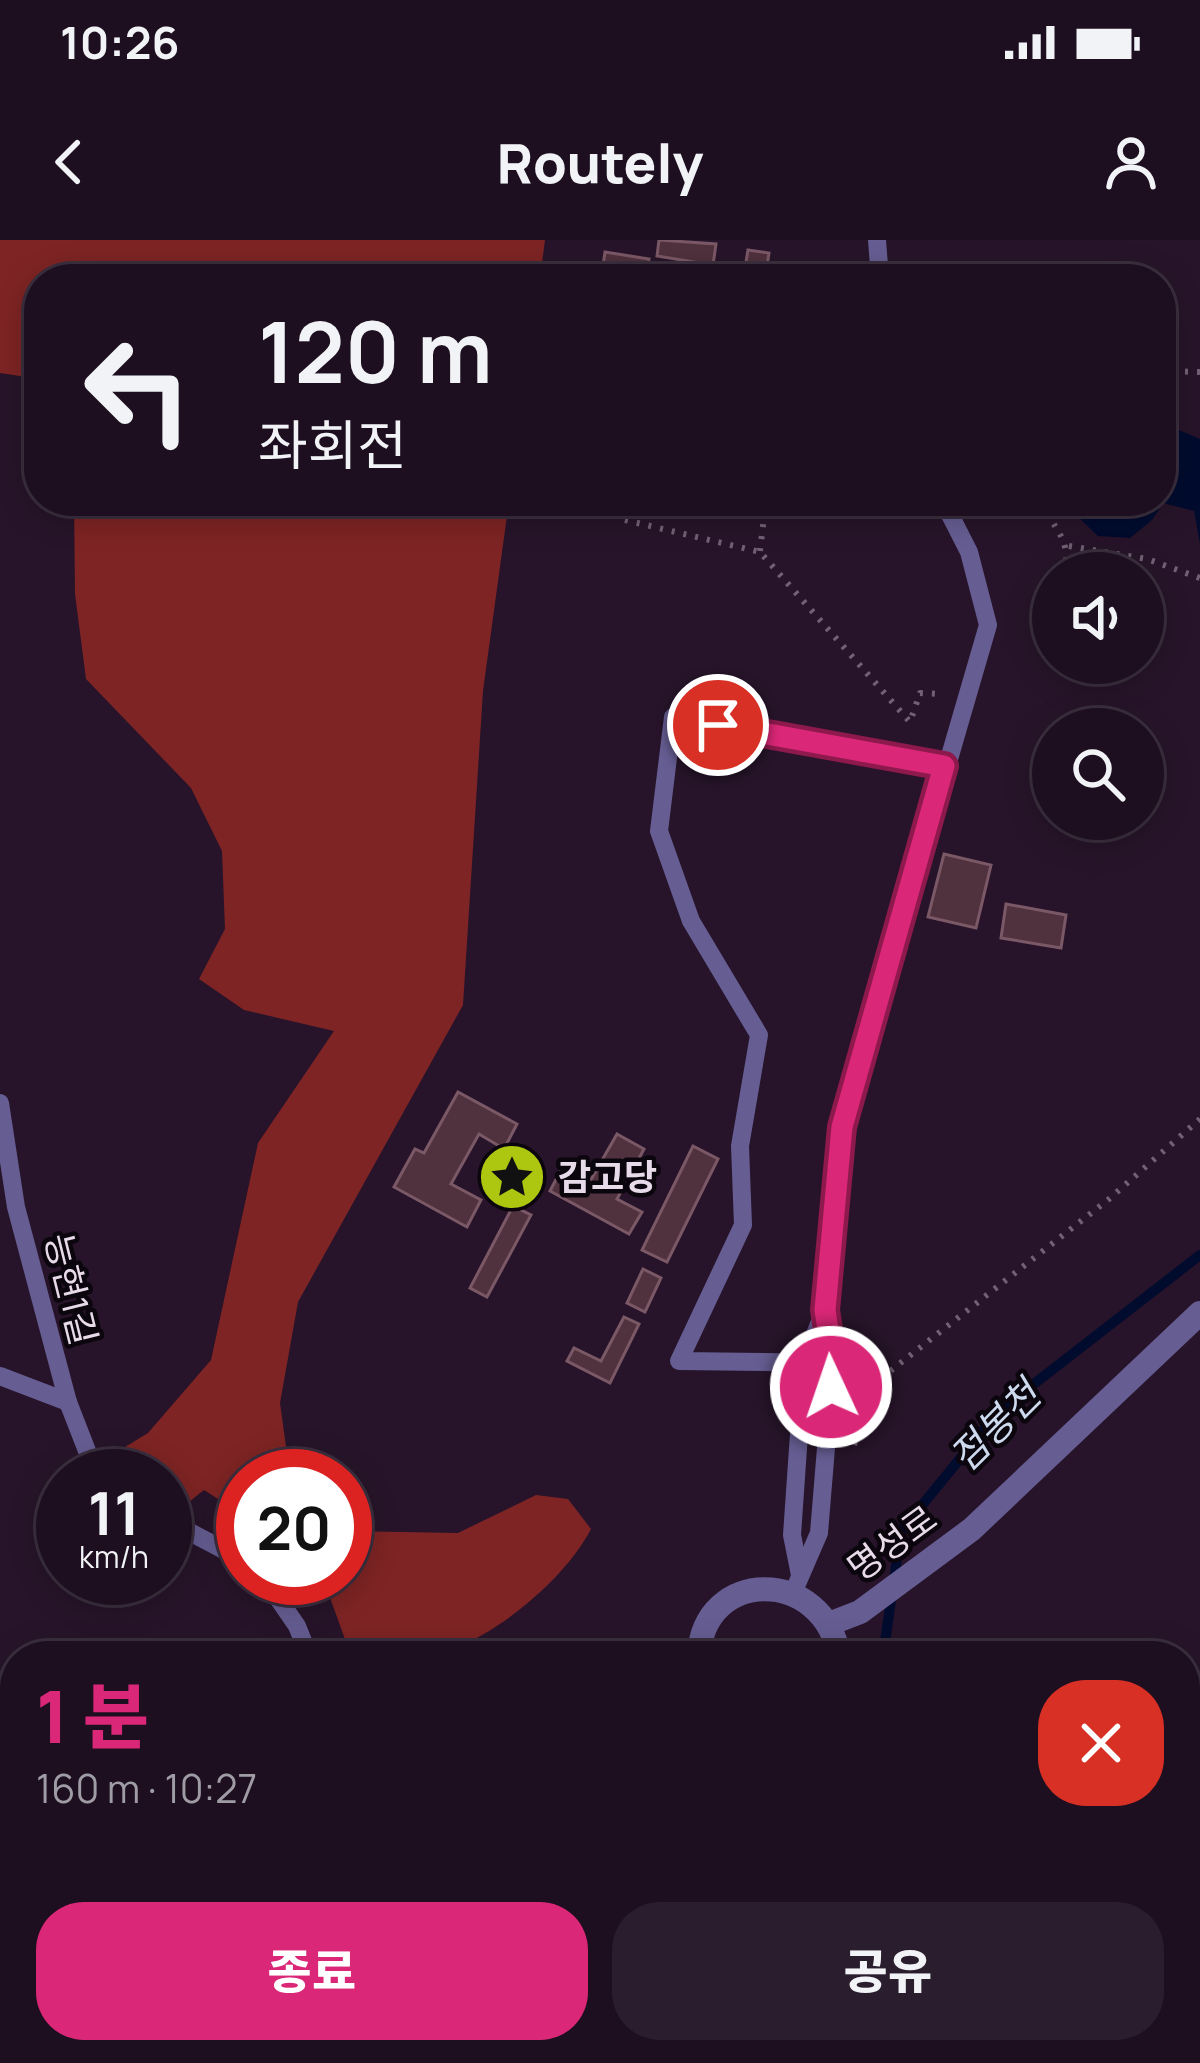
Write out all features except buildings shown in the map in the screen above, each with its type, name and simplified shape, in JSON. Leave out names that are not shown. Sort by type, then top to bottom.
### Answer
[{"type":"street","name":"명성로","points":[[830,1624],[860,1612],[972,1529],[1200,1312]]},
{"type":"street","points":[[702,1641],[706,1625],[720,1606],[740,1594],[797,1586],[830,1624],[834,1641]]},
{"type":"lane","points":[[797,1586],[819,1532],[833,1363],[825,1310],[842,1127],[988,626],[969,552],[951,516]]},
{"type":"lane","points":[[833,1363],[679,1361],[743,1225],[740,1146],[760,1035],[691,921],[659,831],[673,717],[944,766]]},
{"type":"lane","name":"능현1길","points":[[0,1103],[16,1207],[68,1402],[86,1449]]},
{"type":"lane","points":[[797,1586],[792,1535],[804,1362],[825,1310]]},
{"type":"lane","points":[[0,1376],[68,1402]]},
{"type":"lane","points":[[283,1605],[303,1641]]},
{"type":"path","points":[[760,552],[764,516]]},
{"type":"path","points":[[1050,516],[1068,552]]},
{"type":"path","points":[[625,520],[760,552],[910,722],[920,693],[966,697]]},
{"type":"path","points":[[1069,546],[1147,559],[1200,578]]},
{"type":"path","points":[[848,1462],[871,1396],[889,1372],[1109,1198],[1200,1119]]},
{"type":"shaded area","points":[[0,240],[545,240],[542,264],[24,264],[24,377],[0,373]]},
{"type":"shaded area","points":[[74,516],[507,516],[483,691],[463,1005],[298,1302],[280,1403],[286,1449],[216,1449],[216,1498],[204,1490],[192,1500],[192,1449],[122,1449],[148,1433],[211,1360],[258,1143],[334,1031],[244,1010],[199,979],[225,929],[222,851],[191,788],[86,679],[75,594]]},
{"type":"shaded area","points":[[536,1495],[568,1499],[591,1529],[543,1589],[473,1640],[346,1641],[333,1605],[372,1605],[372,1531],[458,1533]]},
{"type":"water","points":[[1176,429],[1200,439],[1200,544],[1194,511],[1176,506]]},
{"type":"water","points":[[1077,516],[1155,516],[1130,538],[1098,536]]},
{"type":"waterway","name":"점봉천","points":[[885,1641],[901,1531],[999,1411],[1200,1255]]},
{"type":"place","name":"감고당","points":[[512,1177]]},
{"type":"route","points":[[718,725],[944,766],[842,1127],[825,1310],[833,1363],[831,1387]]}]
